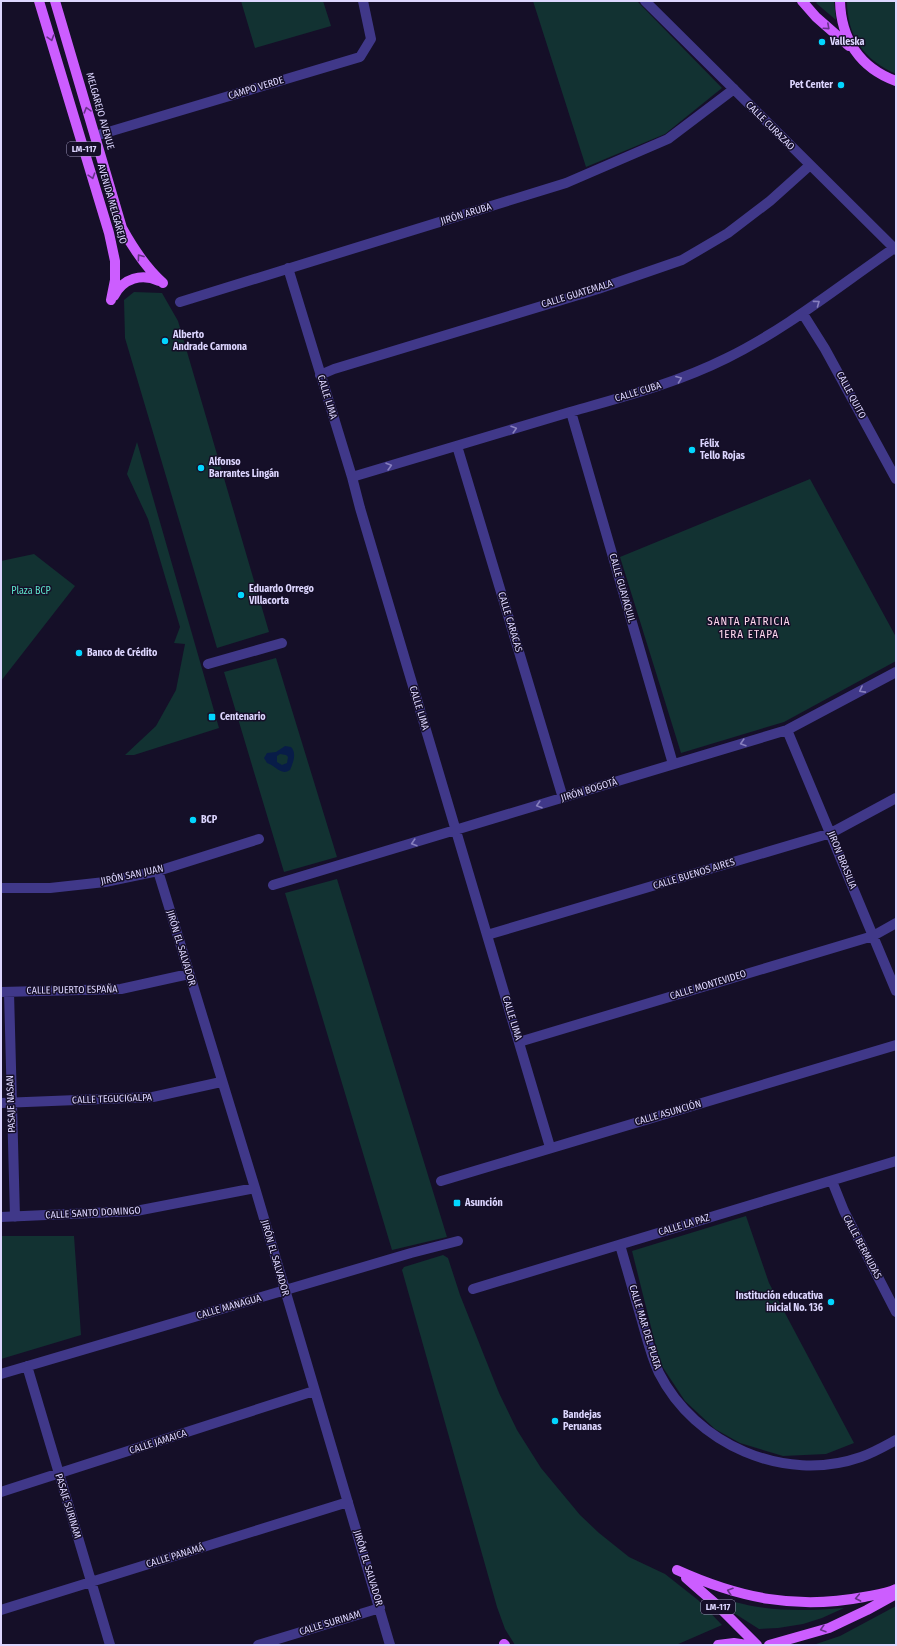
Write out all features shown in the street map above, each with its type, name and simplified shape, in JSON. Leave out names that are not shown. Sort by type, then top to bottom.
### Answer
[{"type":"main road","name":"AVENIDA MELGAREJO","points":[[39,1],[109,233],[115,261],[115,280],[111,300],[117,289],[127,281],[139,277],[152,278],[163,283],[143,263],[131,246],[122,228],[95,136]]},
{"type":"main road","name":"MELGAREJO AVENUE","points":[[55,1],[95,136]]},
{"type":"main road","points":[[802,1],[816,17],[855,51],[868,66],[884,77],[896,90]]},
{"type":"main road","points":[[840,1],[840,17],[846,35],[855,51]]},
{"type":"main road","points":[[884,77],[896,81]]},
{"type":"main road","name":"LM-117","points":[[757,1645],[717,1605],[677,1570],[707,1584],[739,1594],[788,1602],[840,1601],[896,1589]]},
{"type":"main road","points":[[769,1645],[828,1628],[867,1610],[896,1594]]},
{"type":"main road","points":[[718,1645],[734,1643],[747,1645]]},
{"type":"street","name":"CAMPO VERDE","points":[[95,136],[360,57],[371,39],[363,1]]},
{"type":"street","name":"CALLE CURAZAO","points":[[645,1],[809,166],[896,248]]},
{"type":"street","name":"JIRÓN ARUBA","points":[[180,302],[566,183],[668,139],[734,89]]},
{"type":"street","name":"CALLE GUATEMALA","points":[[320,375],[334,369],[598,289],[682,260],[728,233],[770,201],[809,166]]},
{"type":"street","name":"CALLE CUBA","points":[[352,477],[664,384],[685,376],[745,349],[802,314],[896,248]]},
{"type":"street","name":"CALLE LIMA","points":[[288,268],[352,477],[550,1147]]},
{"type":"street","name":"CALLE QUITO","points":[[802,314],[826,349],[896,479]]},
{"type":"street","name":"CALLE GUAYAQUIL","points":[[571,412],[674,764]]},
{"type":"street","name":"CALLE CARACAS","points":[[458,446],[562,798]]},
{"type":"street","points":[[208,664],[282,643]]},
{"type":"street","name":"JIRÓN BOGOTÁ","points":[[273,885],[788,730],[896,672]]},
{"type":"street","name":"JIRON BRASILIA","points":[[788,730],[896,991]]},
{"type":"street","name":"CALLE BUENOS AIRES","points":[[487,936],[831,833],[896,798]]},
{"type":"street","name":"JIRÓN SAN JUAN","points":[[1,888],[50,888],[104,882],[158,871],[259,839]]},
{"type":"street","name":"JIRÓN EL SALVADOR","points":[[158,871],[221,1082],[255,1188],[390,1645]]},
{"type":"street","name":"CALLE MONTEVIDEO","points":[[519,1042],[873,936],[896,923]]},
{"type":"street","name":"CALLE PUERTO ESPAÑA","points":[[5,992],[121,989],[189,974]]},
{"type":"street","name":"PASAJE NASAN","points":[[5,992],[6,1102],[15,1217]]},
{"type":"street","name":"CALLE ASUNCIÓN","points":[[441,1181],[550,1147],[896,1045]]},
{"type":"street","name":"CALLE TEGUCIGALPA","points":[[6,1102],[154,1097],[221,1082]]},
{"type":"street","name":"CALLE LA PAZ","points":[[472,1289],[896,1161]]},
{"type":"street","name":"CALLE BERMUDAS","points":[[832,1181],[844,1212],[896,1312]]},
{"type":"street","name":"CALLE SANTO DOMINGO","points":[[1,1217],[136,1212],[255,1188]]},
{"type":"street","name":"CALLE MANAGUA","points":[[1,1374],[410,1253],[458,1241]]},
{"type":"street","name":"CALLE MAR DEL PLATA","points":[[620,1245],[652,1357],[660,1374],[682,1406],[710,1432],[735,1448],[753,1455],[776,1462],[808,1465],[830,1464],[862,1457],[896,1440]]},
{"type":"street","name":"PASAJE SURINAM","points":[[27,1366],[110,1645]]},
{"type":"street","name":"CALLE JAMAICA","points":[[1,1492],[314,1391]]},
{"type":"street","name":"CALLE PANAMÁ","points":[[1,1610],[348,1502]]},
{"type":"street","name":"CALLE SURINAM","points":[[258,1645],[380,1608]]},
{"type":"green space","points":[[241,1],[323,1],[331,26],[255,48]]},
{"type":"green space","points":[[533,1],[637,1],[722,88],[665,134],[586,167]]},
{"type":"green space","points":[[818,1],[834,1],[836,20],[816,3]]},
{"type":"green space","points":[[847,1],[896,1],[896,74],[875,62],[866,54],[854,36],[850,25]]},
{"type":"green space","points":[[134,292],[162,293],[178,321],[269,632],[217,648],[125,338],[124,300]]},
{"type":"green space","points":[[137,442],[219,728],[134,755],[125,755],[156,726],[176,690],[185,644],[174,643],[180,627],[148,519],[127,474]]},
{"type":"green space","points":[[810,479],[896,637],[896,661],[784,722],[681,753],[620,557]]},
{"type":"green space","name":"Plaza BCP","points":[[34,554],[75,586],[1,681],[1,561]]},
{"type":"green space","points":[[276,658],[337,857],[284,872],[224,672]]},
{"type":"green space","points":[[337,879],[447,1237],[392,1250],[285,893]]},
{"type":"green space","points":[[746,1216],[769,1283],[854,1443],[826,1454],[783,1456],[740,1443],[715,1429],[685,1401],[660,1363],[632,1251]]},
{"type":"green space","points":[[1,1236],[74,1236],[81,1335],[1,1359]]},
{"type":"green space","points":[[443,1255],[448,1258],[460,1295],[499,1393],[517,1430],[541,1468],[580,1515],[599,1533],[629,1557],[665,1574],[698,1600],[722,1625],[676,1645],[515,1645],[505,1629],[497,1607],[402,1270],[404,1267]]},
{"type":"green space","points":[[735,1602],[762,1608],[789,1610],[844,1608],[822,1618],[803,1624],[759,1629],[726,1608],[729,1604]]},
{"type":"green space","points":[[896,1606],[896,1645],[813,1645],[840,1636]]},
{"type":"water","points":[[285,746],[293,749],[293,761],[290,770],[287,772],[281,771],[267,763],[264,758],[267,753],[276,752]],"holes":[[[280,754],[288,757],[287,763],[282,765],[277,762],[277,756]]]},
{"type":"place","name":"Valleska","points":[[822,42]]},
{"type":"place","name":"Pet Center","points":[[841,85]]},
{"type":"place","name":"Alberto Andrade Carmona","points":[[165,341]]},
{"type":"place","name":"Félix Tello Rojas","points":[[692,450]]},
{"type":"place","name":"Alfonso Barrantes Lingán","points":[[201,468]]},
{"type":"place","name":"Eduardo Orrego VIllacorta","points":[[241,595]]},
{"type":"place","name":"Banco de Crédito","points":[[79,653]]},
{"type":"place","name":"Centenario","points":[[212,717]]},
{"type":"place","name":"BCP","points":[[193,820]]},
{"type":"place","name":"Asunción","points":[[457,1203]]},
{"type":"place","name":"Institución educativa inicial No. 136","points":[[831,1302]]},
{"type":"place","name":"Bandejas Peruanas","points":[[555,1421]]},
{"type":"district","name":"SANTA PATRICIA 1ERA ETAPA","points":[[749,627]]}]
